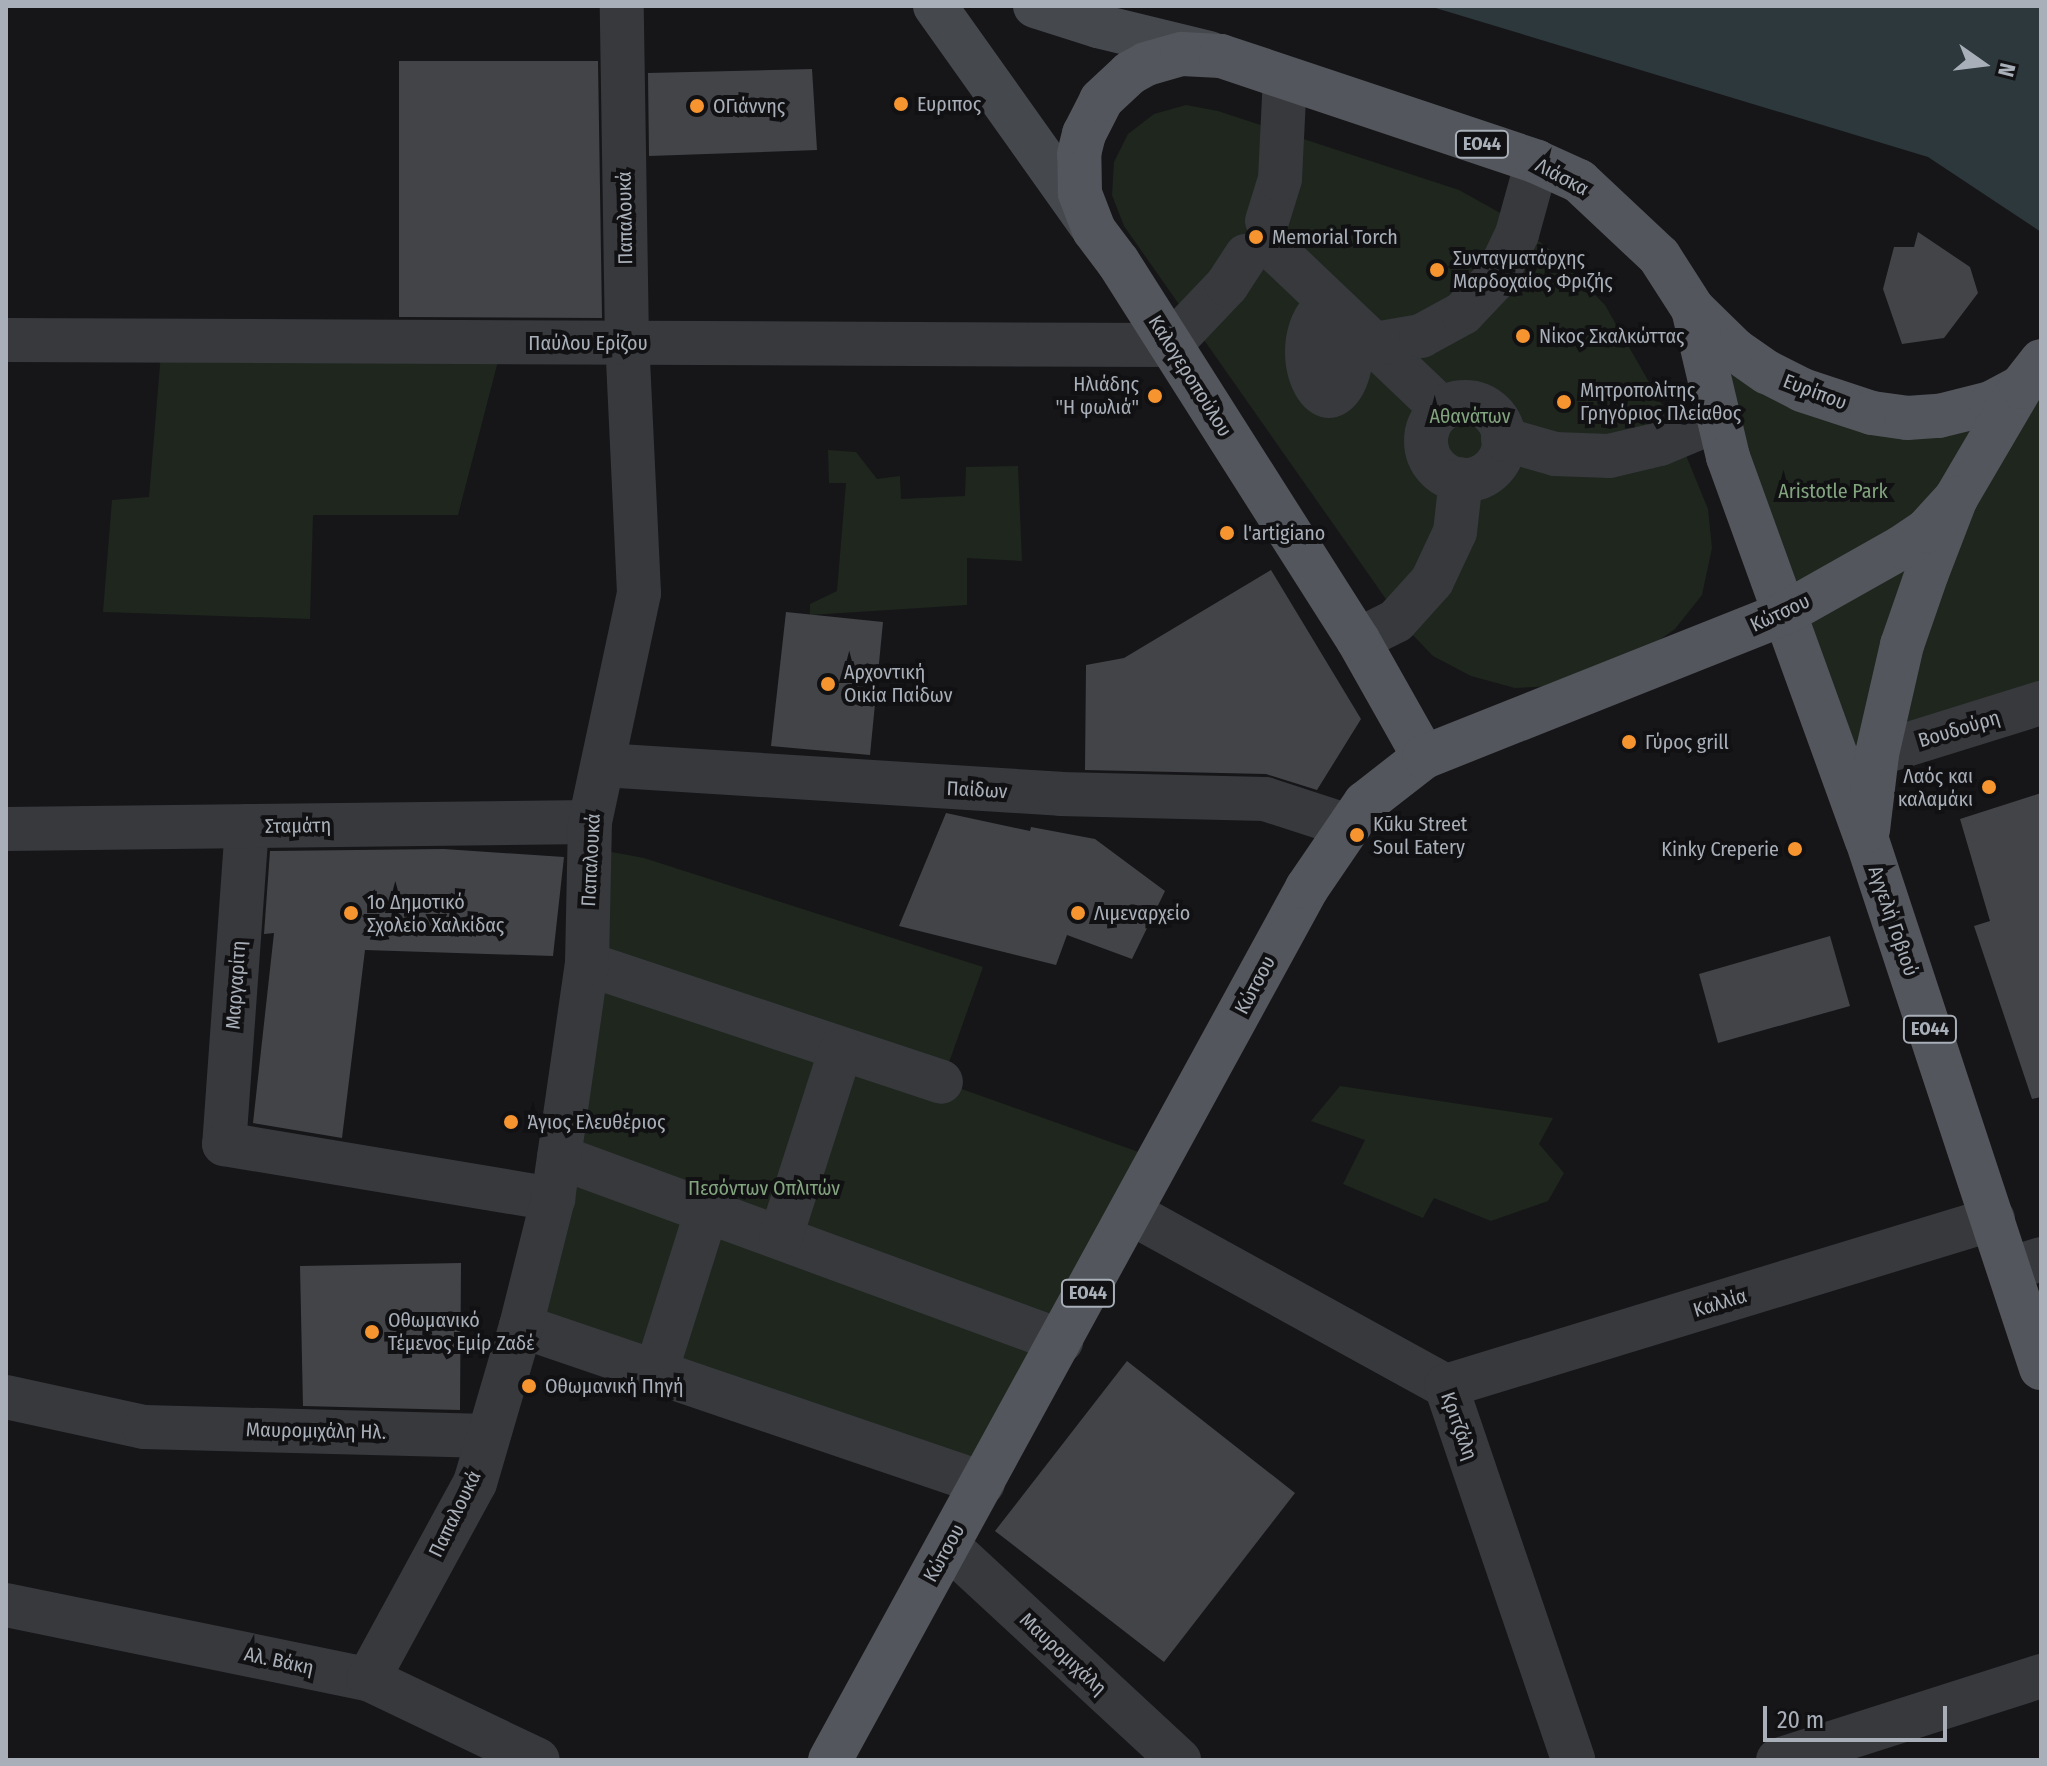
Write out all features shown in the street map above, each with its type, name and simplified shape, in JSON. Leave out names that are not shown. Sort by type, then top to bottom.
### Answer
[{"type":"main road","name":"Καλογεροπούλου","points":[[1221,56],[1182,54],[1146,64],[1130,73],[1101,100],[1091,116],[1079,154],[1080,193],[1094,230],[1358,640],[1424,757]]},
{"type":"main road","name":"Λιάσκα","points":[[1221,56],[1537,162],[1579,181],[1607,204],[1659,256],[1693,309],[1717,420],[1785,613]]},
{"type":"main road","name":"Ευρίπου","points":[[1693,309],[1735,350],[1767,372],[1802,390],[1872,413],[1907,418],[1960,412],[1991,403],[2031,374]]},
{"type":"main road","name":"ΕΟ44","points":[[1867,840],[1877,754],[1902,645],[1956,498],[2031,374]]},
{"type":"main road","name":"Κώτσου","points":[[830,1760],[1307,888],[1348,826],[1384,785],[1424,757],[1785,613],[1892,554],[1926,531],[1956,498]]},
{"type":"main road","name":"Αγγελή Γοβιού","points":[[1785,613],[1867,840],[1993,1219],[2025,1264],[2041,1368]]},
{"type":"street","name":"Παπαλουκά","points":[[368,1679],[475,1483],[521,1326],[553,1199],[587,964],[590,822],[639,593],[627,343],[622,6]]},
{"type":"street","points":[[935,6],[968,47],[1094,230]]},
{"type":"street","name":"Λιάσκα","points":[[1035,6],[1098,26],[1221,56]]},
{"type":"street","points":[[1170,345],[1263,242],[1280,179],[1285,78]]},
{"type":"street","points":[[1375,344],[1421,336],[1463,313],[1496,278],[1517,234],[1537,162]]},
{"type":"street","points":[[1263,242],[1442,409]]},
{"type":"street","name":"Παύλου Ερίζου","points":[[6,340],[1170,345]]},
{"type":"street","points":[[1464,401],[1476,403],[1495,417],[1503,439],[1502,452],[1486,473],[1473,479],[1461,479],[1448,476],[1429,457],[1427,430],[1442,409],[1464,401]]},
{"type":"street","points":[[1503,439],[1555,454],[1609,456],[1660,444],[1717,420]]},
{"type":"street","points":[[1358,640],[1396,621],[1432,581],[1455,532],[1461,479]]},
{"type":"street","name":"Βουδούρη","points":[[1877,754],[2041,703]]},
{"type":"street","name":"Παίδων","points":[[603,765],[1060,794],[1265,799],[1348,826]]},
{"type":"street","name":"Σταμάτη","points":[[6,829],[590,822]]},
{"type":"street","name":"Μαργαρίτη","points":[[247,826],[224,1144],[553,1199]]},
{"type":"street","points":[[587,964],[941,1082]]},
{"type":"street","points":[[781,1236],[841,1049]]},
{"type":"street","points":[[559,1157],[1061,1341]]},
{"type":"street","points":[[656,1372],[707,1210]]},
{"type":"street","name":"Κριτζάλη","points":[[1131,1213],[1446,1386],[1573,1760]]},
{"type":"street","name":"Καλλία","points":[[1446,1386],[1993,1219]]},
{"type":"street","points":[[521,1326],[983,1483]]},
{"type":"street","name":"Μαυρομιχάλη Ηλ.","points":[[6,1397],[144,1427],[488,1436]]},
{"type":"street","name":"Μαυρομιχάλη","points":[[948,1546],[1179,1760]]},
{"type":"street","name":"Αλ. Βάκη","points":[[6,1605],[368,1679],[538,1760]]},
{"type":"street","points":[[1778,1760],[2041,1676]]},
{"type":"green space","name":"Αθανάτων","points":[[1186,105],[1218,111],[1459,190],[1504,215],[1552,251],[1605,305],[1674,426],[1708,509],[1712,548],[1702,595],[1675,629],[1638,655],[1556,686],[1515,688],[1471,676],[1433,656],[1407,629],[1124,226],[1112,195],[1114,162],[1128,134],[1154,114]]},
{"type":"green space","points":[[162,341],[503,342],[458,515],[313,515],[310,619],[103,612],[112,500],[149,497]]},
{"type":"green space","name":"Aristotle Park","points":[[1735,350],[1907,418],[2041,361],[2041,703],[1877,754],[1834,746],[1717,420]]},
{"type":"green space","points":[[828,450],[856,452],[877,479],[900,476],[901,499],[965,496],[966,467],[1018,466],[1022,561],[967,558],[967,605],[810,615],[810,604],[837,591],[846,483],[829,483]]},
{"type":"green space","name":"Πεσόντων Οπλιτών","points":[[590,848],[644,858],[983,967],[942,1082],[1161,1160],[983,1483],[521,1326]]},
{"type":"green space","points":[[1340,1086],[1553,1118],[1539,1144],[1564,1173],[1548,1201],[1491,1221],[1434,1198],[1423,1218],[1343,1184],[1365,1140],[1311,1121]]},
{"type":"shaded area","points":[[1429,6],[2041,6],[2041,232],[1928,157]]},
{"type":"building","points":[[399,61],[598,61],[602,318],[399,317]]},
{"type":"building","points":[[812,69],[817,150],[649,156],[648,73]]},
{"type":"building","points":[[1918,232],[1970,267],[1978,293],[1944,338],[1902,344],[1883,289],[1894,247],[1914,247]]},
{"type":"building","points":[[1271,570],[1361,719],[1317,790],[1266,774],[1085,770],[1086,665],[1124,658]]},
{"type":"building","name":"Αρχοντική Οικία Παίδων","points":[[786,612],[883,622],[870,755],[771,746]]},
{"type":"building","points":[[2041,793],[2041,1097],[2032,1099],[1974,926],[1990,921],[1960,819]]},
{"type":"building","points":[[946,813],[1030,831],[1031,827],[1095,839],[1165,891],[1132,959],[1067,935],[1056,965],[899,926]]},
{"type":"building","points":[[444,849],[564,857],[553,956],[365,950],[342,1138],[253,1123],[274,933],[264,934],[270,851]]},
{"type":"building","points":[[1830,936],[1850,1006],[1718,1043],[1699,974]]},
{"type":"building","points":[[461,1263],[460,1410],[303,1406],[300,1266]]},
{"type":"building","points":[[1127,1361],[1295,1493],[1164,1662],[995,1531]]},
{"type":"place","name":"Ευριπος","points":[[901,104]]},
{"type":"place","name":"ΟΓιάννης","points":[[697,106]]},
{"type":"place","name":"Memorial Torch","points":[[1256,237]]},
{"type":"place","name":"Συνταγματάρχης Μαρδοχαίος Φριζής","points":[[1437,270]]},
{"type":"place","name":"Νίκος Σκαλκώττας","points":[[1523,336]]},
{"type":"place","name":"Ηλιάδης \"Η φωλιά\"","points":[[1155,396]]},
{"type":"place","name":"Μητροπολίτης Γρηγόριος Πλείαθος","points":[[1564,402]]},
{"type":"place","name":"l'artigiano","points":[[1227,533]]},
{"type":"place","name":"Αρχοντική Οικία Παίδων","points":[[828,684]]},
{"type":"place","name":"Γύρος grill","points":[[1629,742]]},
{"type":"place","name":"Λαός και καλαμάκι","points":[[1989,787]]},
{"type":"place","name":"Kūku Street Soul Eatery","points":[[1357,835]]},
{"type":"place","name":"Kinky Creperie","points":[[1795,849]]},
{"type":"place","name":"1ο Δημοτικό Σχολείο Χαλκίδας","points":[[351,913]]},
{"type":"place","name":"Λιμεναρχείο","points":[[1078,913]]},
{"type":"place","name":"Άγιος Ελευθέριος","points":[[511,1122]]},
{"type":"place","name":"Οθωμανικό Τέμενος Εμίρ Ζαδέ","points":[[372,1332]]},
{"type":"place","name":"Οθωμανική Πηγή","points":[[529,1386]]}]
